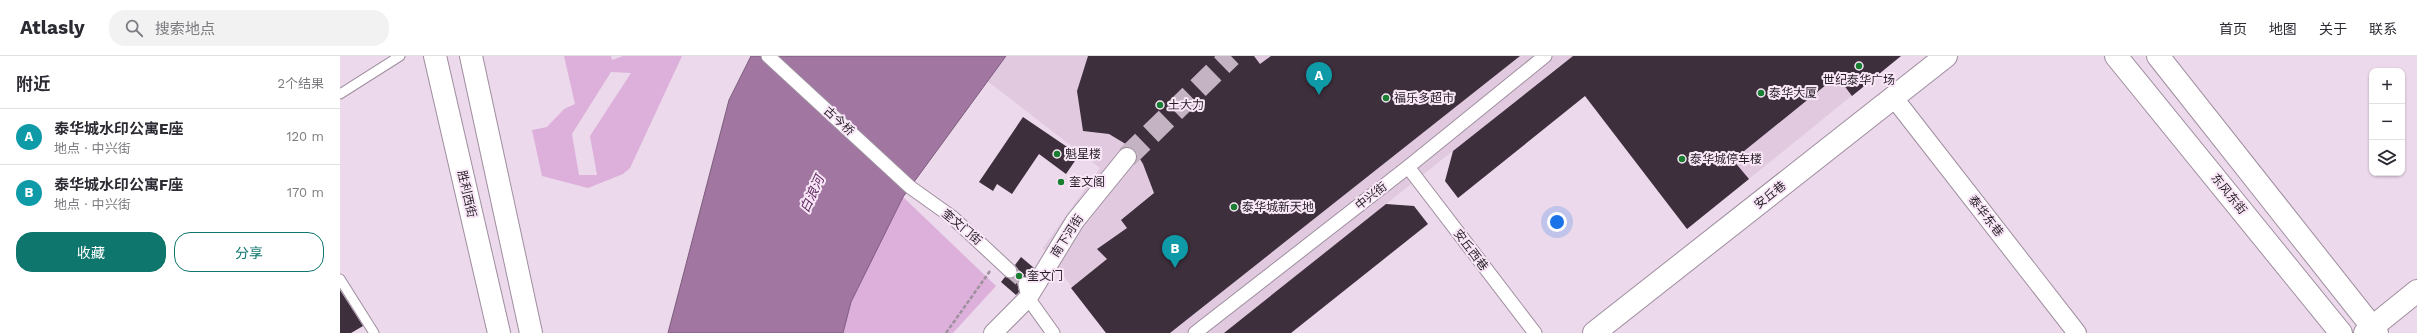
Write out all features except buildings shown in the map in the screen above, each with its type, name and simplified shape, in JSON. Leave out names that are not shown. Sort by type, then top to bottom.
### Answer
[{"type":"main road","name":"胜利西街","points":[[436,56],[499,333]]},
{"type":"main road","points":[[471,56],[531,333]]},
{"type":"main road","name":"安丘巷","points":[[1594,333],[1946,56]]},
{"type":"main road","name":"东风东街","points":[[2116,56],[2341,333]]},
{"type":"main road","points":[[2158,56],[2371,331],[2417,291]]},
{"type":"street","name":"古今桥","points":[[768,56],[910,187]]},
{"type":"street","name":"中兴街","points":[[1195,333],[1408,167],[1545,56]]},
{"type":"street","name":"泰华东巷","points":[[1894,98],[2077,333]]},
{"type":"street","name":"南下河街","points":[[993,333],[1027,291],[1075,221],[1127,157]]},
{"type":"street","name":"安丘西巷","points":[[1408,167],[1535,333]]},
{"type":"street","name":"奎文门街","points":[[910,187],[952,217],[1010,271]]},
{"type":"street","points":[[1027,291],[1053,333]]},
{"type":"lane","points":[[340,94],[400,56]]},
{"type":"lane","points":[[340,279],[374,333]]},
{"type":"path","points":[[946,333],[998,259]]},
{"type":"shaded area","points":[[564,56],[611,56],[612,60],[623,56],[682,56],[630,168],[623,174],[588,188],[542,176],[532,130],[547,127],[564,109],[575,104]],"holes":[[[611,72],[631,73],[590,136],[597,175],[579,175],[572,134]]]},
{"type":"shaded area","points":[[1006,56],[1901,56],[1687,229],[1561,65],[1224,333],[1106,333],[1043,248],[1100,168],[987,81]]},
{"type":"shaded area","points":[[903,197],[996,286],[953,333],[843,333],[851,302]]},
{"type":"water","name":"白浪河","points":[[751,56],[1006,56],[903,197],[851,302],[843,333],[668,333],[729,100]]},
{"type":"tunnel","points":[[1127,157],[1231,56]]},
{"type":"tunnel","points":[[1010,271],[1025,284]]},
{"type":"place","name":"世纪泰华广场","points":[[1859,66]]},
{"type":"place","name":"泰华大厦","points":[[1761,93]]},
{"type":"place","name":"泰华城水印公寓E座","points":[[1319,95]]},
{"type":"place","name":"福乐多超市","points":[[1386,98]]},
{"type":"place","name":"土大力","points":[[1160,105]]},
{"type":"place","name":"魁星楼","points":[[1057,154]]},
{"type":"place","name":"泰华城停车楼","points":[[1682,159]]},
{"type":"place","name":"奎文阁","points":[[1061,182]]},
{"type":"place","name":"泰华城新天地","points":[[1234,207]]},
{"type":"place","name":"泰华城水印公寓F座","points":[[1175,268]]},
{"type":"place","name":"奎文门","points":[[1019,276]]}]
